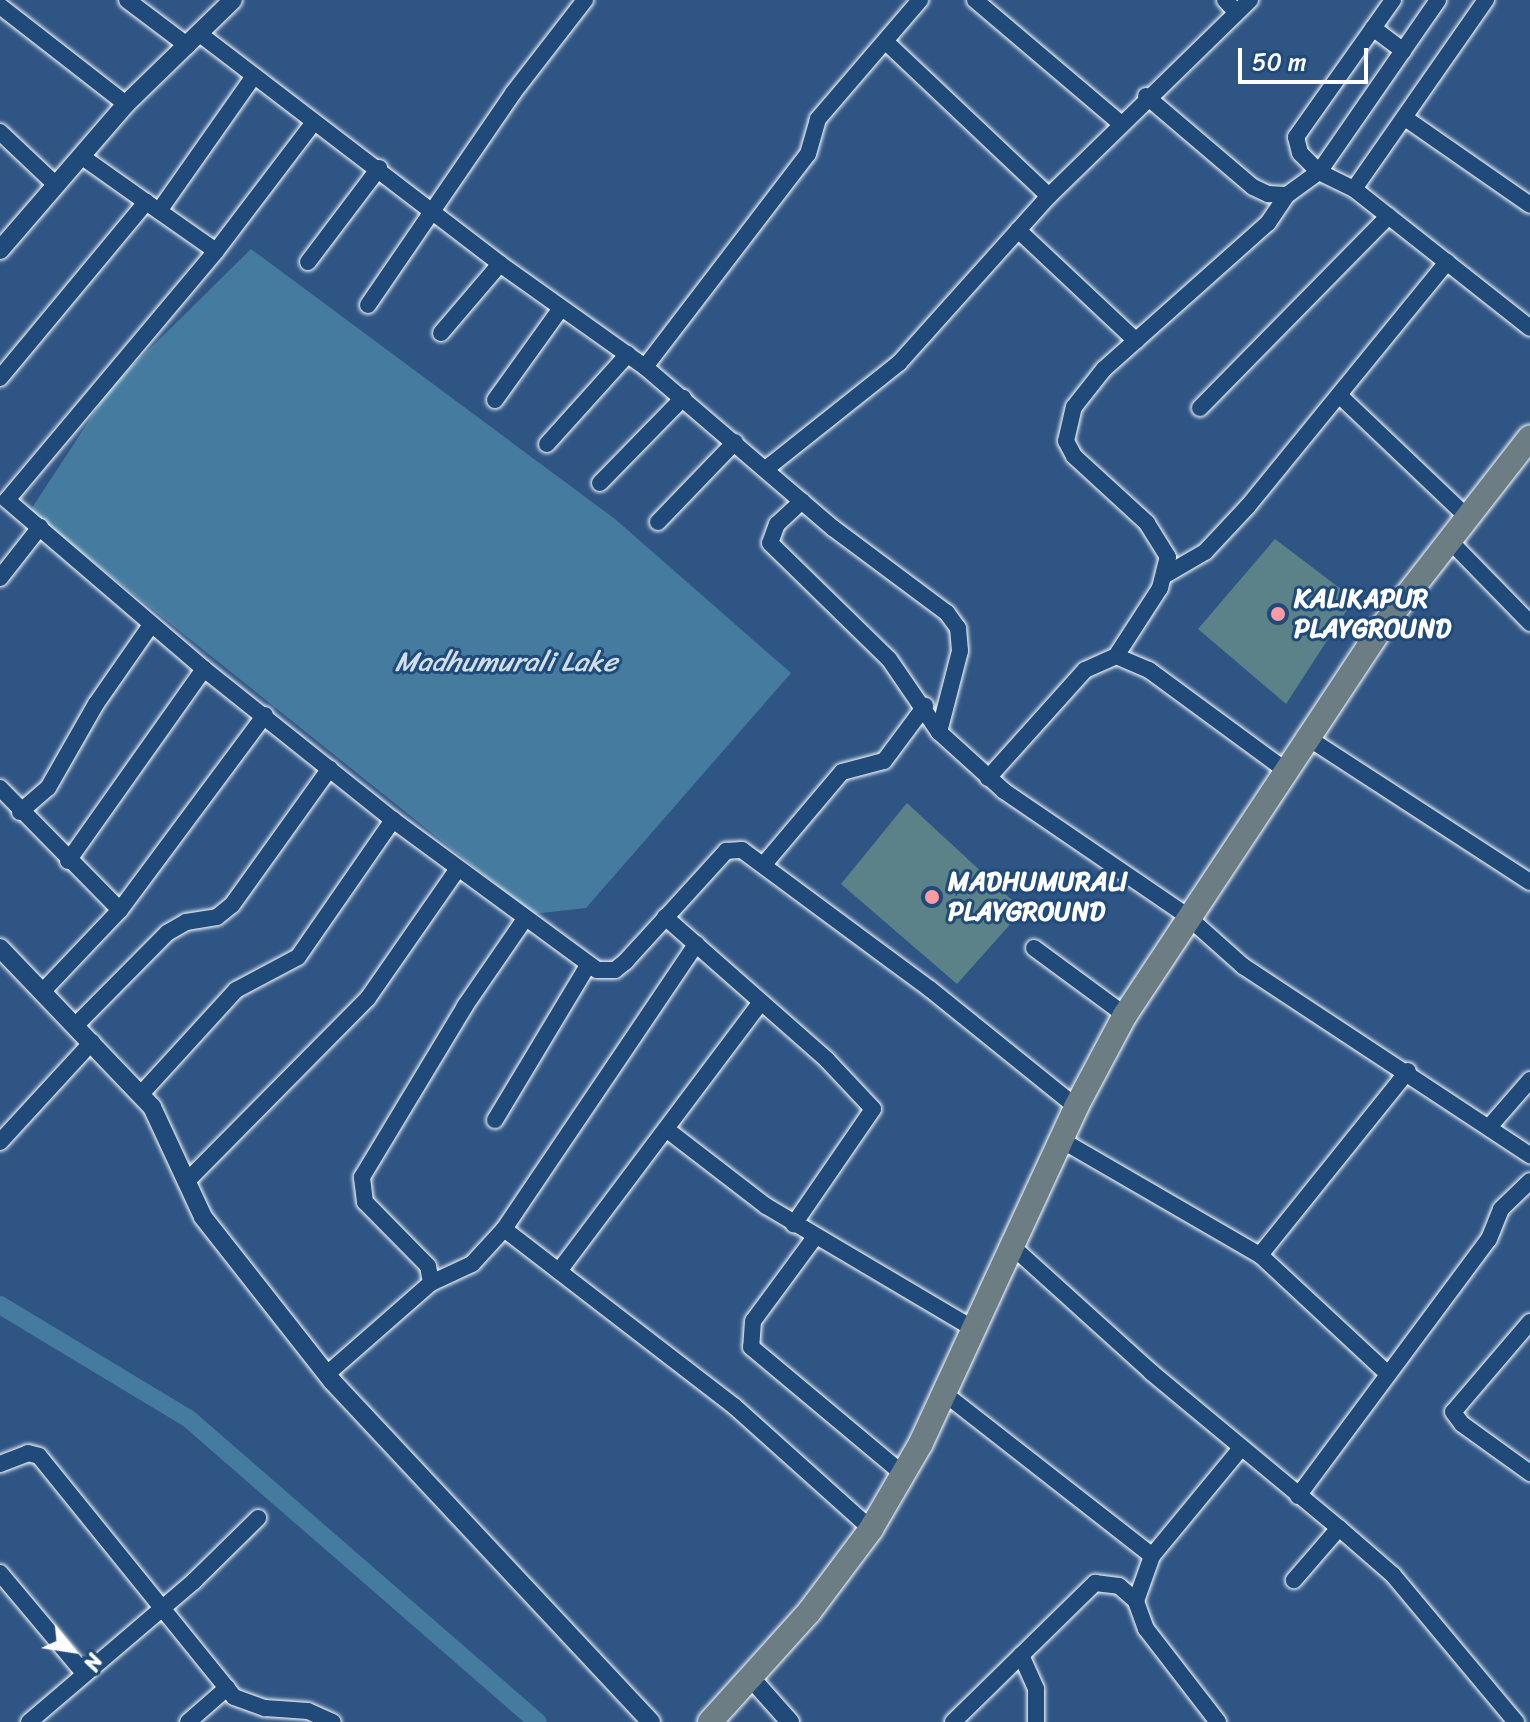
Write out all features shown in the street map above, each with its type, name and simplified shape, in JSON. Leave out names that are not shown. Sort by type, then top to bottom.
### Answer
[{"type":"main road","points":[[710,1722],[809,1612],[871,1529],[945,1394],[1076,1107],[1125,1015],[1305,736],[1449,540],[1530,437]]},
{"type":"street","points":[[22,0],[5,10],[126,104]]},
{"type":"street","points":[[127,0],[254,76],[379,168],[500,264],[628,354],[767,468],[802,501],[947,613],[958,628],[960,651],[939,732]]},
{"type":"street","points":[[0,250],[126,104],[233,0]]},
{"type":"street","points":[[368,305],[513,93],[585,0]]},
{"type":"street","points":[[645,367],[808,154],[818,119],[920,0]]},
{"type":"street","points":[[975,0],[1120,123]]},
{"type":"street","points":[[767,468],[899,363],[1049,196],[1230,6],[1250,0]]},
{"type":"street","points":[[1393,0],[1296,137],[1300,153],[1319,172],[1354,189],[1530,328]]},
{"type":"street","points":[[1167,574],[1164,543],[1086,469],[1066,441],[1074,407],[1089,384],[1246,245],[1287,195],[1319,172],[1438,0]]},
{"type":"street","points":[[1354,189],[1486,0]]},
{"type":"street","points":[[1373,28],[1403,51]]},
{"type":"street","points":[[886,42],[1049,196]]},
{"type":"street","points":[[0,378],[152,206],[254,76]]},
{"type":"street","points":[[1146,96],[1253,187],[1287,195]]},
{"type":"street","points":[[1405,118],[1530,205]]},
{"type":"street","points":[[314,122],[216,251],[3,498],[204,669],[393,820],[588,965],[615,970],[726,851],[742,850],[765,863],[1076,1107]]},
{"type":"street","points":[[0,132],[56,185]]},
{"type":"street","points":[[81,156],[216,251]]},
{"type":"street","points":[[308,262],[379,168]]},
{"type":"street","points":[[1200,408],[1389,216]]},
{"type":"street","points":[[1018,230],[1136,341]]},
{"type":"street","points":[[988,778],[1085,670],[1116,656],[1167,574],[1205,552],[1447,262]]},
{"type":"street","points":[[441,333],[500,264]]},
{"type":"street","points":[[495,400],[561,308]]},
{"type":"street","points":[[547,444],[628,354]]},
{"type":"street","points":[[1339,395],[1467,517]]},
{"type":"street","points":[[600,483],[683,398]]},
{"type":"street","points":[[658,522],[735,442]]},
{"type":"street","points":[[802,501],[777,524],[770,543],[889,659],[925,706],[939,732],[988,778],[1187,916],[1243,966],[1408,1071],[1530,1155]]},
{"type":"street","points":[[0,578],[40,527]]},
{"type":"street","points":[[1449,540],[1529,622]]},
{"type":"street","points":[[20,812],[48,788],[96,704],[151,625]]},
{"type":"street","points":[[1116,656],[1149,670],[1284,769]]},
{"type":"street","points":[[68,861],[204,669]]},
{"type":"street","points":[[765,863],[842,772],[884,761],[925,706]]},
{"type":"street","points":[[43,991],[120,910],[265,715]]},
{"type":"street","points":[[1305,736],[1530,882]]},
{"type":"street","points":[[76,1025],[167,933],[186,922],[217,917],[232,905],[330,768]]},
{"type":"street","points":[[0,788],[68,861],[120,910]]},
{"type":"street","points":[[141,1094],[236,990],[298,957],[393,820]]},
{"type":"street","points":[[186,1182],[368,998],[457,870]]},
{"type":"street","points":[[665,917],[761,1002],[873,1109],[794,1224]]},
{"type":"street","points":[[431,1283],[428,1266],[365,1202],[362,1177],[465,1006],[524,920]]},
{"type":"street","points":[[327,1374],[431,1283],[472,1264],[504,1229],[696,944]]},
{"type":"street","points":[[1034,948],[1125,1015]]},
{"type":"street","points":[[2,953],[43,991],[141,1094],[170,1139],[186,1182],[231,1256],[327,1374],[651,1722]]},
{"type":"street","points":[[495,1120],[588,965]]},
{"type":"street","points":[[559,1271],[761,1002]]},
{"type":"street","points":[[0,1142],[92,1042]]},
{"type":"street","points":[[1260,1255],[1408,1071]]},
{"type":"street","points":[[1490,1126],[1530,1080]]},
{"type":"street","points":[[666,1129],[794,1224],[976,1330]]},
{"type":"street","points":[[1063,1141],[1260,1255],[1386,1372]]},
{"type":"street","points":[[1298,1496],[1386,1372],[1489,1239],[1501,1209],[1530,1181]]},
{"type":"street","points":[[504,1229],[782,1446],[871,1529]]},
{"type":"street","points":[[815,1237],[753,1321],[751,1347],[903,1474]]},
{"type":"street","points":[[1014,1248],[1241,1448],[1393,1575],[1516,1722]]},
{"type":"street","points":[[1530,1322],[1453,1412],[1462,1424],[1530,1473]]},
{"type":"street","points":[[945,1394],[1152,1556]]},
{"type":"street","points":[[1136,1601],[1152,1556],[1241,1448]]},
{"type":"street","points":[[0,1464],[28,1453],[39,1456],[227,1688],[246,1705],[308,1711],[333,1722]]},
{"type":"street","points":[[29,1722],[258,1518]]},
{"type":"street","points":[[1294,1580],[1339,1528]]},
{"type":"street","points":[[0,1573],[84,1673]]},
{"type":"street","points":[[953,1722],[1095,1583],[1119,1586],[1136,1601],[1146,1629],[1218,1722]]},
{"type":"street","points":[[1021,1655],[1036,1689],[1036,1722]]},
{"type":"street","points":[[751,1678],[790,1722]]},
{"type":"street","points":[[188,1722],[227,1688]]},
{"type":"street","points":[[254,1722],[265,1708]]},
{"type":"green space","name":"KALIKAPUR PLAYGROUND","points":[[1275,539],[1354,599],[1286,704],[1198,629]]},
{"type":"green space","name":"MADHUMURALI PLAYGROUND","points":[[907,803],[1023,910],[957,984],[841,884]]},
{"type":"water","name":"Madhumurali Lake","points":[[251,249],[615,519],[791,673],[586,908],[533,914],[30,511],[111,387]]},
{"type":"waterway","points":[[0,1305],[189,1419],[538,1722]]},
{"type":"place","name":"KALIKAPUR PLAYGROUND","points":[[1278,614]]},
{"type":"place","name":"MADHUMURALI PLAYGROUND","points":[[932,897]]}]
